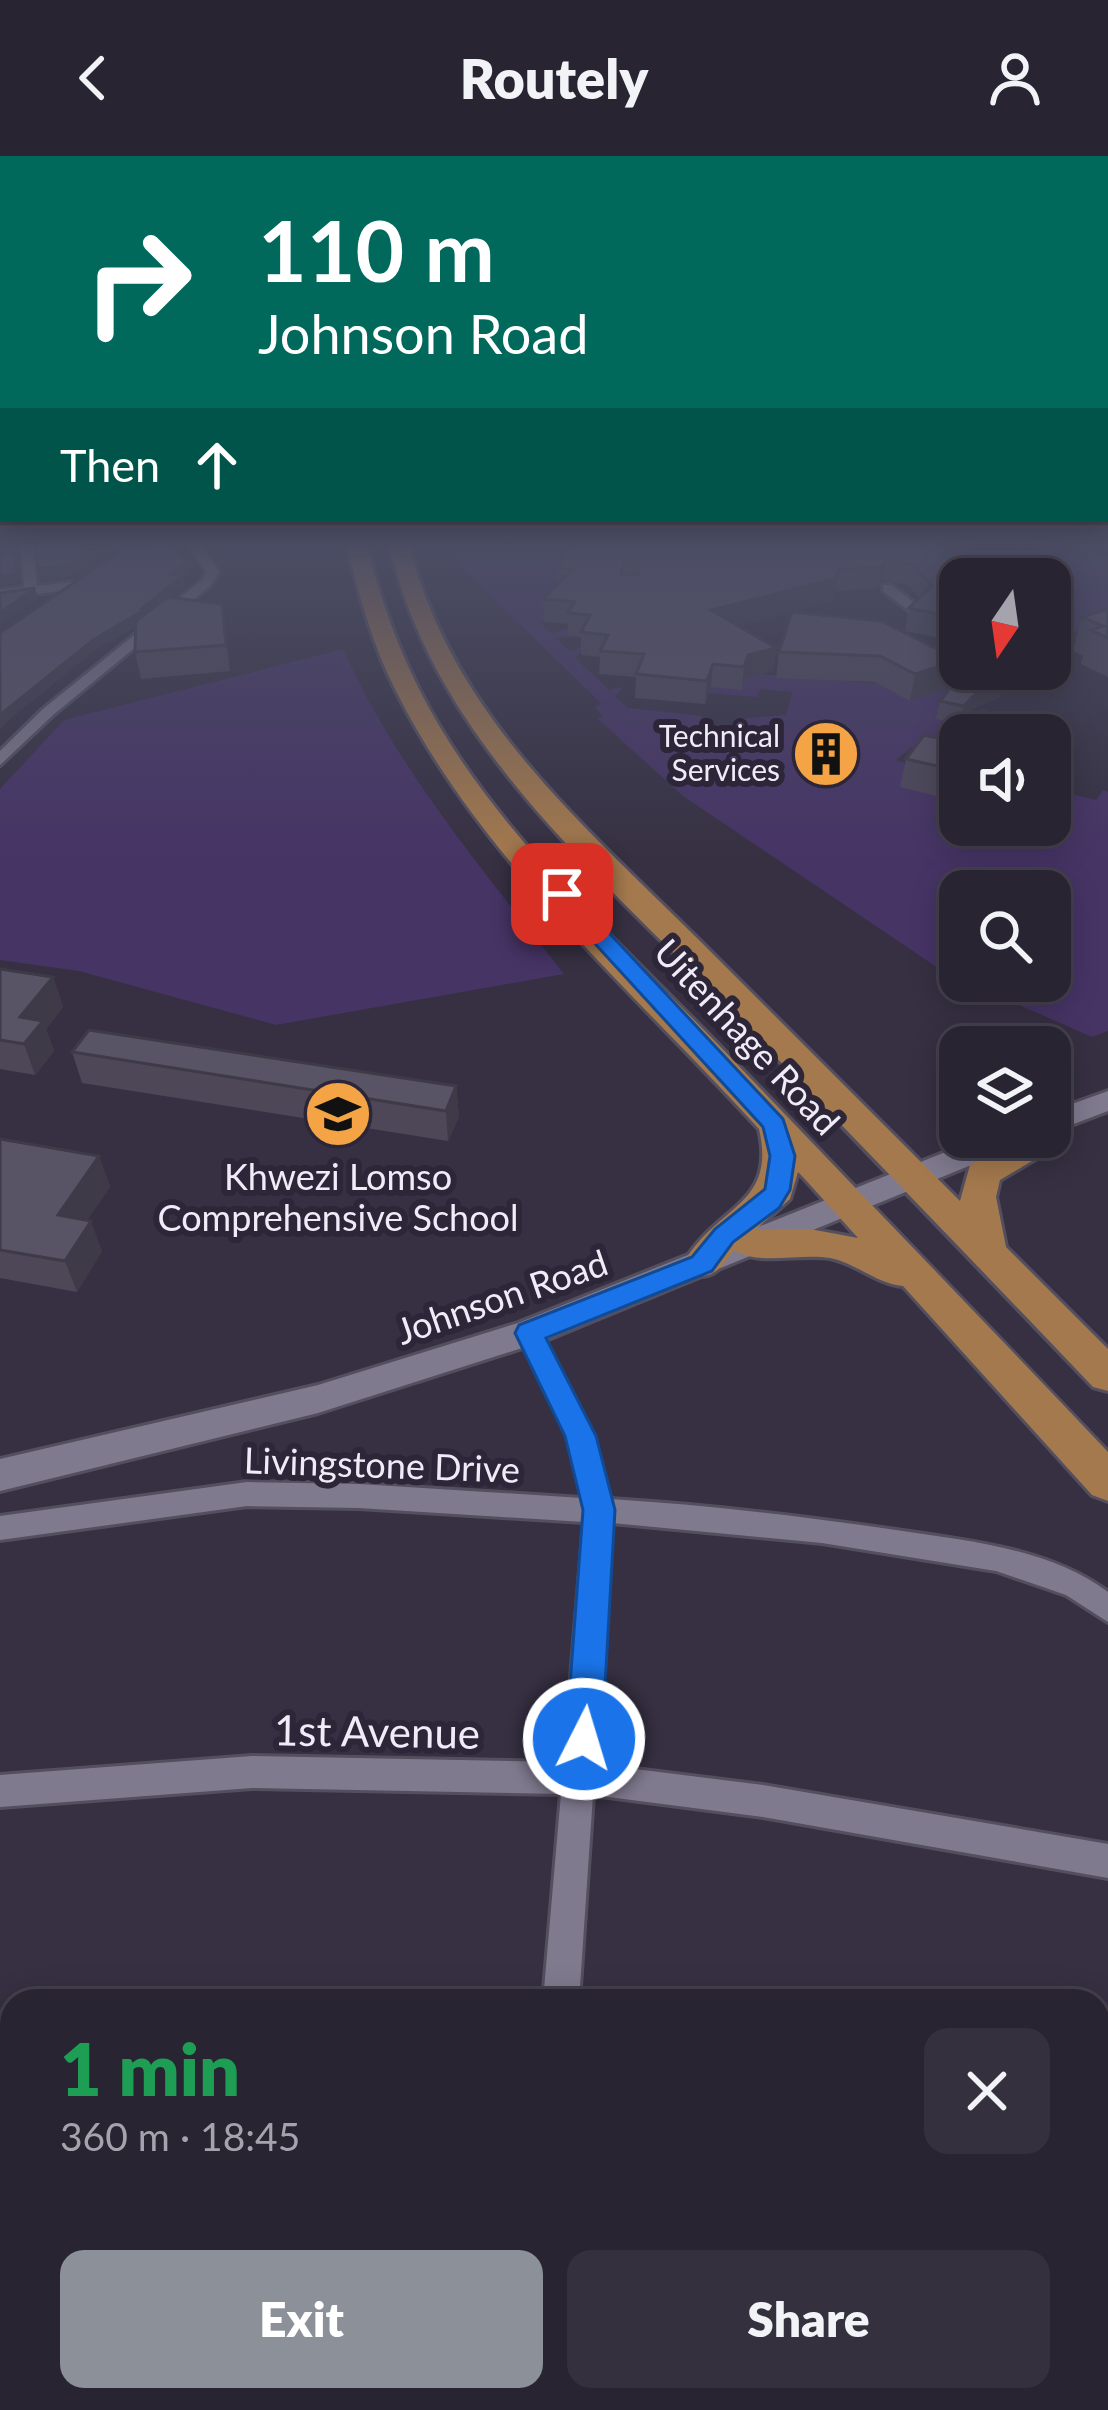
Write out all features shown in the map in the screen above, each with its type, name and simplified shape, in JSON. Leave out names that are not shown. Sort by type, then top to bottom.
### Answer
[{"type":"main road","name":"Uitenhage Road","points":[[386,649],[476,797],[1108,1482]]},
{"type":"main road","name":"Uitenhage Road","points":[[436,649],[464,700],[510,763],[604,867],[1108,1375]]},
{"type":"main road","points":[[702,1264],[724,1236],[778,1190],[783,1156],[775,1125]]},
{"type":"main road","points":[[988,1252],[978,1197],[983,1174],[1007,1158]]},
{"type":"main road","points":[[749,1244],[799,1240],[848,1245],[931,1288]]},
{"type":"street","points":[[0,760],[47,712],[124,649]]},
{"type":"street","points":[[1071,1118],[1108,1100]]},
{"type":"street","name":"Johnson Road","points":[[0,1475],[300,1403],[529,1333],[955,1158]]},
{"type":"street","points":[[529,1333],[580,1436],[599,1510],[562,1989]]},
{"type":"street","name":"Livingstone Drive","points":[[0,1528],[247,1494],[599,1510],[822,1531],[996,1558],[1076,1585],[1108,1609]]},
{"type":"street","name":"1st Avenue","points":[[0,1791],[252,1772],[581,1778],[764,1802],[1108,1861]]},
{"type":"shaded area","points":[[343,649],[415,777],[564,974],[276,1025],[79,971],[0,960],[0,789],[64,720]]},
{"type":"shaded area","points":[[545,649],[582,649],[575,658],[609,690],[623,687],[615,697],[628,708],[702,716],[699,727],[730,730],[734,719],[786,715],[792,692],[760,689],[757,697],[709,693],[713,683],[760,674],[939,689],[957,695],[937,719],[939,751],[912,747],[896,760],[910,765],[901,787],[939,797],[939,846],[1071,846],[1071,794],[1096,800],[1103,790],[1108,792],[1108,1031],[1092,1037],[1012,1002],[1071,1002],[1071,870],[939,870],[939,969],[683,796],[597,718],[603,717],[595,707],[602,704]]},
{"type":"building","points":[[0,649],[82,649],[0,715]]},
{"type":"building","points":[[771,649],[748,655],[744,667],[713,664],[707,681],[636,674],[644,654],[600,651]]},
{"type":"building","points":[[937,649],[939,666],[915,674],[880,656],[779,652]]},
{"type":"building","points":[[949,690],[979,690],[964,706],[940,701]]},
{"type":"building","points":[[924,735],[939,738],[939,766],[906,759]]},
{"type":"building","points":[[0,969],[53,977],[20,1017],[43,1021],[24,1044],[0,1040]]},
{"type":"building","points":[[89,1030],[456,1086],[446,1111],[72,1052]]},
{"type":"building","points":[[0,1139],[99,1156],[58,1215],[91,1221],[65,1261],[0,1250]]},
{"type":"place","name":"Technical Services","points":[[826,754]]},
{"type":"place","name":"Khwezi Lomso Comprehensive School","points":[[338,1114]]},
{"type":"route","points":[[562,894],[775,1125],[783,1156],[778,1190],[770,1201],[724,1236],[702,1264],[529,1333],[592,1466],[599,1510],[584,1739]]}]
